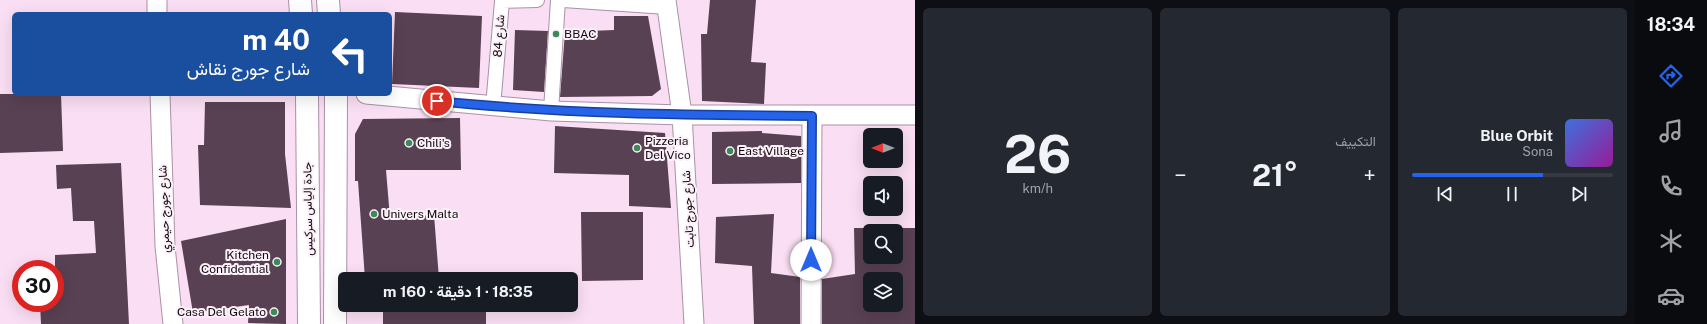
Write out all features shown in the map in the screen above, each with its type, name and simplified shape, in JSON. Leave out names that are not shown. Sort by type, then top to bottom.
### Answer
[{"type":"main road","points":[[300,0],[301,12]]},
{"type":"main road","points":[[328,0],[329,12]]},
{"type":"main road","name":"جادة إلياس سركيس","points":[[307,96],[309,324]]},
{"type":"main road","points":[[335,324],[336,96]]},
{"type":"street","points":[[157,0],[157,12]]},
{"type":"street","name":"شارع 84","points":[[493,107],[502,1],[537,0]]},
{"type":"street","points":[[551,111],[558,0]]},
{"type":"street","points":[[563,0],[667,3]]},
{"type":"street","name":"شارع جورج تابت","points":[[667,3],[682,115],[694,324]]},
{"type":"street","name":"شارع جورج حيمري","points":[[160,96],[165,246],[173,324]]},
{"type":"street","points":[[386,96],[493,107],[551,111],[682,115],[915,115]]},
{"type":"street","points":[[811,324],[812,116]]},
{"type":"building","points":[[710,0],[756,0],[751,62],[766,63],[764,104],[702,101],[701,34],[707,34]]},
{"type":"building","points":[[395,12],[482,16],[479,88],[392,84]]},
{"type":"building","points":[[614,16],[648,16],[661,89],[652,96],[560,97],[565,32],[614,30]]},
{"type":"building","points":[[515,30],[548,31],[544,92],[513,90]]},
{"type":"building","points":[[0,94],[12,94],[12,96],[61,96],[63,151],[0,153]]},
{"type":"building","points":[[205,102],[285,102],[285,154],[291,208],[200,205],[198,145],[204,145]]},
{"type":"building","points":[[460,118],[461,170],[386,170],[390,218],[434,215],[438,272],[364,272],[358,181],[355,181],[355,134],[363,119]]},
{"type":"building","points":[[555,126],[665,133],[671,208],[629,206],[629,175],[554,173]]},
{"type":"building","points":[[762,131],[762,133],[801,136],[801,183],[712,184],[712,132]]},
{"type":"building","points":[[121,163],[129,324],[41,324],[40,312],[64,312],[64,260],[55,260],[55,255],[96,253],[94,221],[73,221],[71,188],[57,189],[56,165]]},
{"type":"building","points":[[581,212],[643,212],[643,280],[582,281]]},
{"type":"building","points":[[774,214],[771,273],[800,277],[800,324],[754,324],[752,266],[715,263],[716,217]]},
{"type":"building","points":[[286,219],[286,324],[248,323],[249,305],[193,313],[181,241]]},
{"type":"building","points":[[854,228],[863,228],[863,264],[903,264],[903,228],[915,228],[915,324],[822,324],[822,279],[855,274]]},
{"type":"building","points":[[383,312],[486,312],[486,324],[383,324]]},
{"type":"place","name":"BBAC","points":[[556,34]]},
{"type":"place","name":"Chili's","points":[[409,143]]},
{"type":"place","name":"Pizzeria Del Vico","points":[[637,148]]},
{"type":"place","name":"East Village","points":[[730,151]]},
{"type":"place","name":"Univers Malta","points":[[374,214]]},
{"type":"place","name":"Kitchen Confidential","points":[[277,262]]},
{"type":"place","name":"Casa Del Gelato","points":[[274,312]]},
{"type":"route","points":[[437,101],[551,111],[682,115],[812,116],[811,260]]}]
